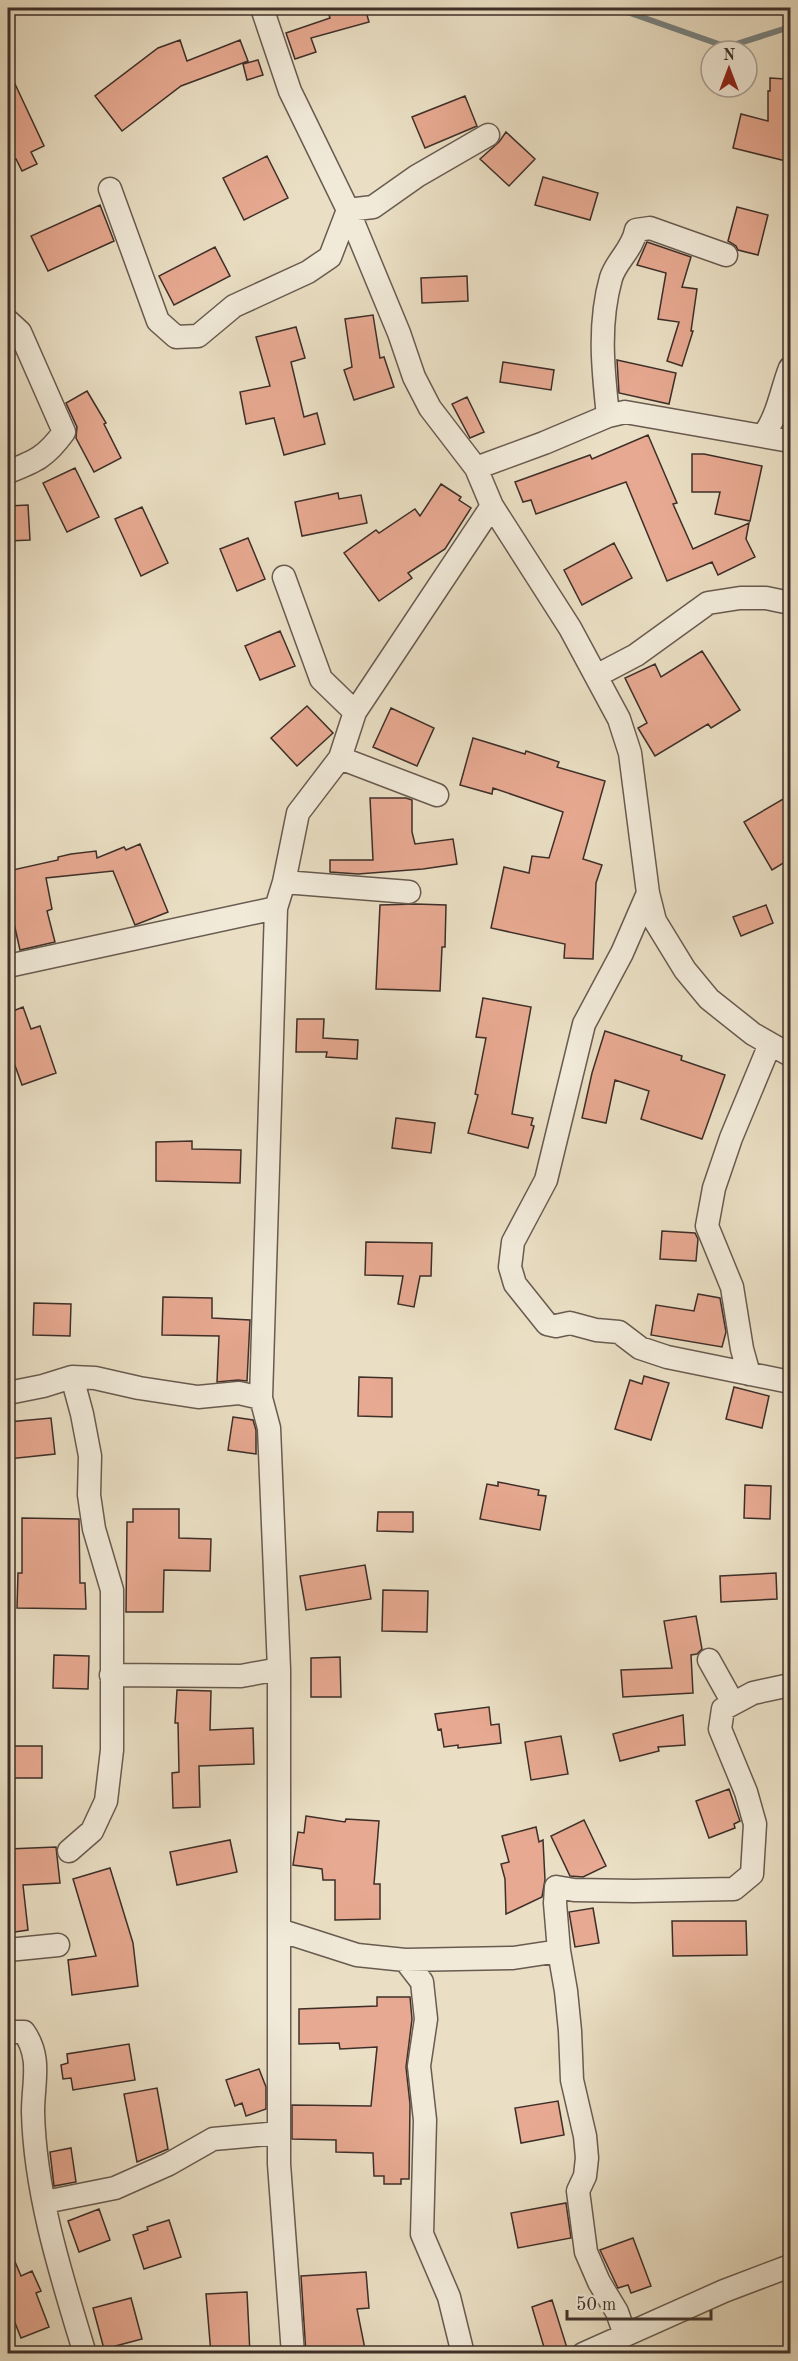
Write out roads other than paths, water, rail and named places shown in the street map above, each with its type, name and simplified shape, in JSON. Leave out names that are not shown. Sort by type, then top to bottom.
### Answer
[{"type":"street","points":[[262,8],[290,91],[348,210],[399,333],[414,376],[430,408],[476,468],[492,506],[570,628],[619,719],[630,753],[648,893],[655,921],[685,970],[709,999],[753,1034],[790,1055]]},
{"type":"street","points":[[348,210],[373,207],[417,176],[488,135]]},
{"type":"street","points":[[110,189],[158,321],[176,338],[198,336],[234,306],[308,272],[330,257],[348,210]]},
{"type":"street","points":[[608,416],[601,356],[604,315],[611,276],[634,240],[636,230],[650,228],[726,255]]},
{"type":"street","points":[[8,321],[20,332],[64,432],[50,451],[8,472]]},
{"type":"street","points":[[763,436],[774,422],[782,388],[790,368]]},
{"type":"street","points":[[476,468],[608,416],[625,412],[647,414],[790,441]]},
{"type":"street","points":[[293,2354],[279,2164],[279,1669],[269,1428],[261,1398],[276,908],[284,882],[298,813],[340,758],[355,712],[492,506]]},
{"type":"street","points":[[284,577],[321,679],[355,712]]},
{"type":"street","points":[[596,676],[636,655],[708,603],[740,598],[766,598],[790,603]]},
{"type":"street","points":[[340,758],[437,795]]},
{"type":"street","points":[[284,882],[409,892]]},
{"type":"street","points":[[648,893],[622,953],[584,1024],[546,1180],[513,1242],[510,1266],[515,1284],[547,1324],[556,1326],[570,1323],[596,1330],[619,1332],[640,1348],[667,1357],[790,1382]]},
{"type":"street","points":[[8,966],[276,908]]},
{"type":"street","points":[[749,1374],[742,1349],[732,1287],[707,1226],[714,1188],[731,1138],[770,1044]]},
{"type":"street","points":[[8,1393],[72,1377],[95,1378],[139,1388],[198,1397],[239,1393],[261,1398]]},
{"type":"street","points":[[69,1851],[92,1831],[106,1801],[112,1750],[112,1590],[94,1529],[89,1496],[90,1456],[72,1377]]},
{"type":"street","points":[[709,1660],[733,1703]]},
{"type":"street","points":[[111,1675],[241,1676],[279,1669]]},
{"type":"street","points":[[625,2336],[617,2312],[599,2282],[586,2252],[578,2191],[585,2175],[585,2136],[572,2080],[568,2011],[555,1903],[556,1887],[574,1890],[634,1891],[734,1889],[752,1874],[755,1824],[746,1792],[720,1729],[723,1709],[753,1693],[790,1685]]},
{"type":"street","points":[[279,1930],[357,1955],[405,1960],[513,1958],[559,1951]]},
{"type":"street","points":[[8,1950],[58,1945]]},
{"type":"street","points":[[405,1960],[422,1982],[426,2019],[419,2066],[425,2120],[422,2234],[449,2297],[463,2354]]},
{"type":"street","points":[[8,2032],[24,2032],[36,2058],[34,2135],[49,2227],[85,2354]]},
{"type":"street","points":[[45,2202],[116,2188],[169,2164],[213,2139],[279,2133]]},
{"type":"street","points":[[583,2354],[724,2291],[790,2266]]},
{"type":"waterway","points":[[616,8],[727,47],[790,27]]}]
